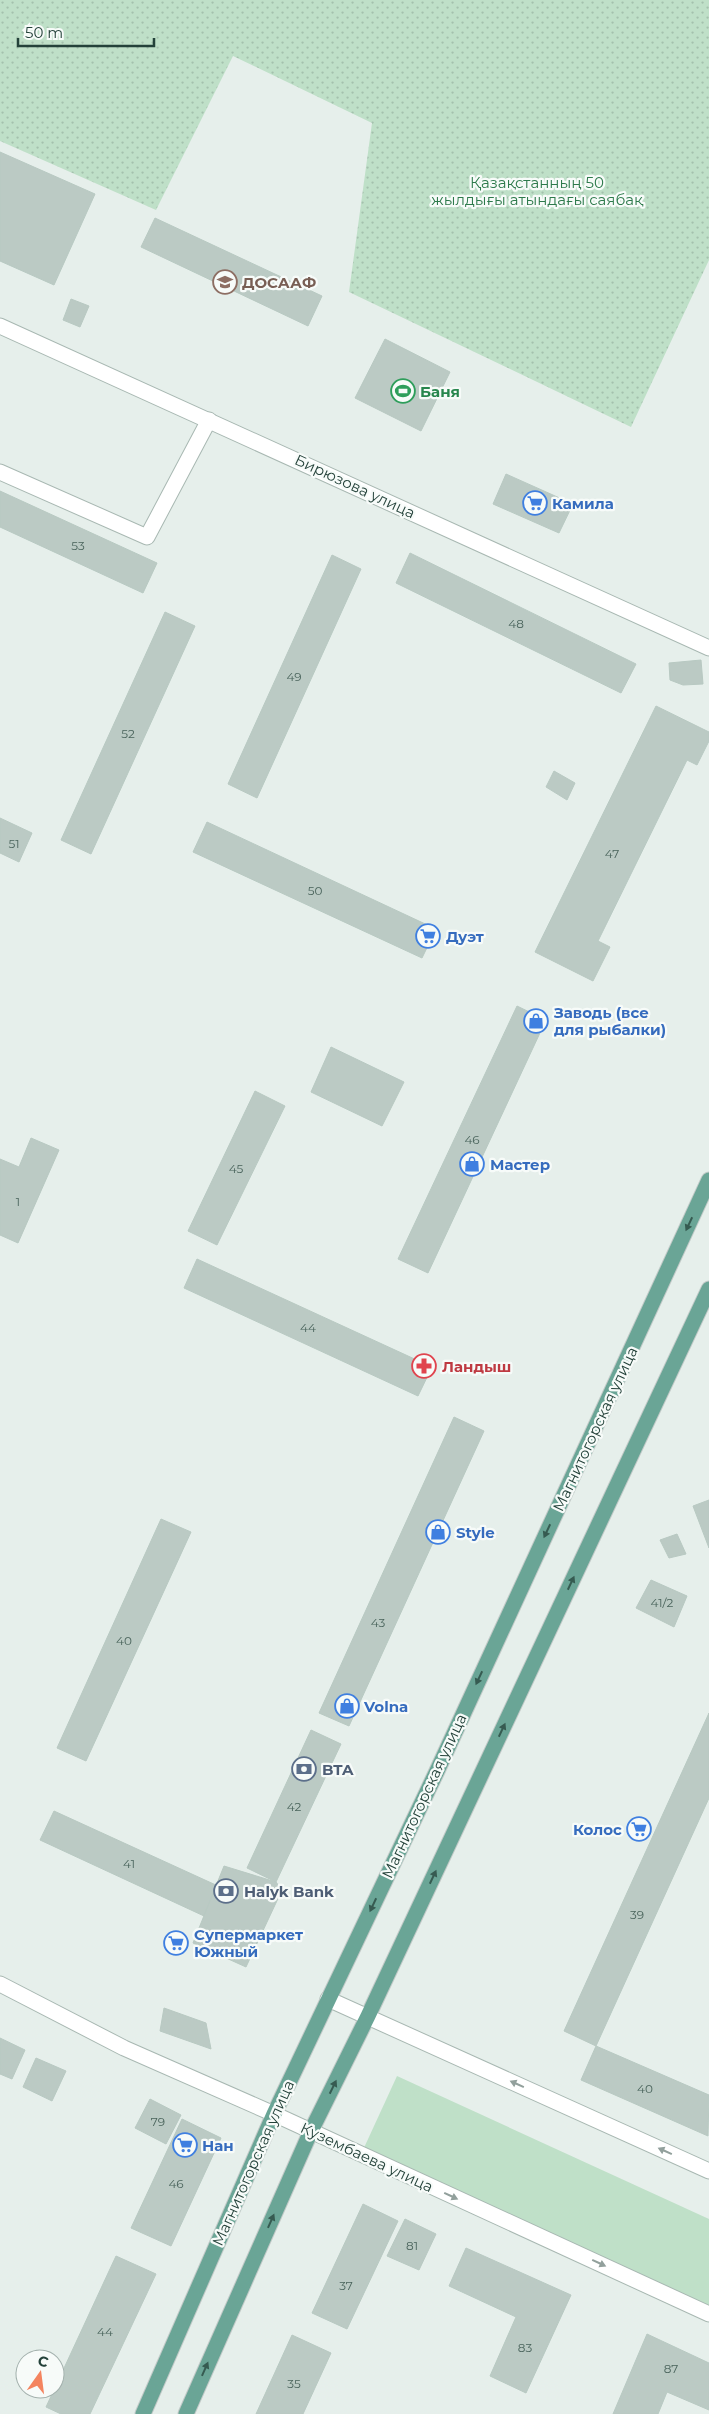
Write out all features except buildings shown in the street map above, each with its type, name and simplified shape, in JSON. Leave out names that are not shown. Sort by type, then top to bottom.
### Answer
[{"type":"main road","name":"Магнитогорская улица","points":[[143,2414],[274,2114],[441,1763],[709,1180]]},
{"type":"main road","points":[[186,2414],[311,2131],[368,2016],[709,1289]]},
{"type":"street","name":"Бирюзова улица","points":[[0,326],[709,648]]},
{"type":"street","points":[[0,472],[147,537],[209,420]]},
{"type":"street","name":"Кузембаева улица","points":[[0,1984],[124,2048],[274,2114],[709,2314]]},
{"type":"street","points":[[328,1999],[709,2172]]},
{"type":"green space","name":"Қазақстанның 50 жылдығы атындағы саябақ","points":[[0,0],[709,0],[709,260],[631,427],[349,292],[372,123],[233,56],[156,210],[0,141]]},
{"type":"green space","points":[[397,2076],[709,2219],[709,2313],[363,2150]]},
{"type":"place","name":"ДОСААФ","points":[[225,282]]},
{"type":"place","name":"Баня","points":[[403,391]]},
{"type":"place","name":"Камила","points":[[535,503]]},
{"type":"place","name":"Дуэт","points":[[428,936]]},
{"type":"place","name":"Заводь (все для рыбалки)","points":[[536,1021]]},
{"type":"place","name":"Мастер","points":[[472,1164]]},
{"type":"place","name":"Ландыш","points":[[424,1366]]},
{"type":"place","name":"Style","points":[[438,1532]]},
{"type":"place","name":"Volna","points":[[347,1706]]},
{"type":"place","name":"BTA","points":[[304,1769]]},
{"type":"place","name":"Колос","points":[[639,1829]]},
{"type":"place","name":"Halyk Bank","points":[[226,1891]]},
{"type":"place","name":"Супермаркет Южный","points":[[176,1943]]},
{"type":"place","name":"Нан","points":[[185,2145]]}]
